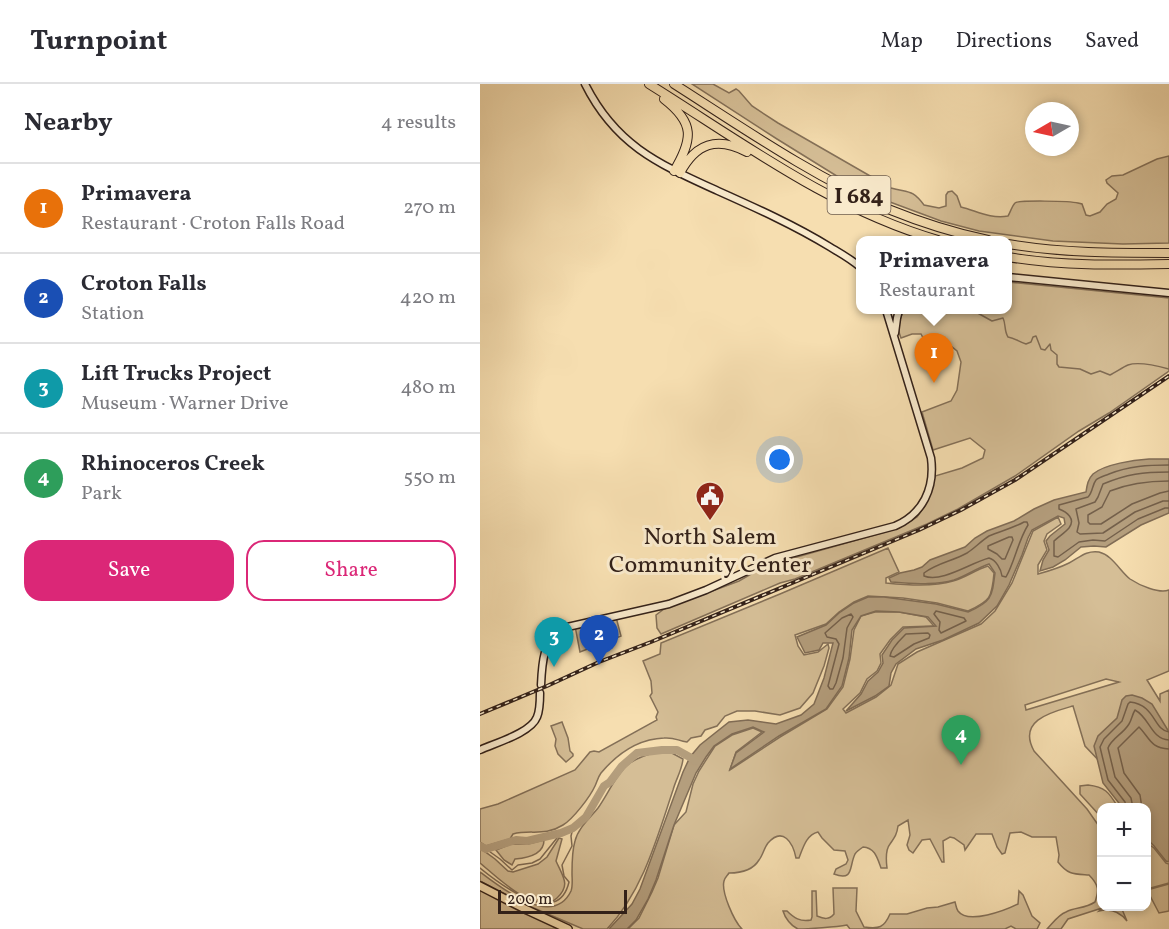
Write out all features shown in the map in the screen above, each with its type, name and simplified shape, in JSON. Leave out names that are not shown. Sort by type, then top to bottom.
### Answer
[{"type":"highway","name":"I 684","points":[[674,84],[793,159],[861,196],[931,225],[973,236]]},
{"type":"highway","points":[[653,86],[679,111],[687,130],[686,149],[677,172]]},
{"type":"highway","name":"I 684","points":[[653,86],[812,187],[854,209],[898,228],[925,236]]},
{"type":"highway","points":[[677,172],[698,150],[720,143],[734,145],[764,161],[776,164]]},
{"type":"highway","points":[[1012,245],[1083,253],[1169,253]]},
{"type":"highway","points":[[1012,258],[1082,265],[1169,264]]},
{"type":"main road","points":[[585,84],[603,114],[624,137],[647,156],[793,226],[856,264]]},
{"type":"main road","points":[[1012,277],[1169,293]]},
{"type":"main road","points":[[541,685],[546,648],[558,630],[675,602],[775,558],[888,529],[902,524],[912,516],[921,506],[927,494],[932,465],[928,442],[887,314]]},
{"type":"main road","points":[[896,346],[895,326],[898,314]]},
{"type":"main road","points":[[480,750],[527,729],[538,717],[540,693]]},
{"type":"main road","points":[[480,886],[568,929]]},
{"type":"shaded area","points":[[692,84],[713,84],[729,93],[736,89],[752,106],[778,123],[891,188],[910,192],[924,205],[939,208],[946,206],[946,195],[952,191],[957,196],[961,207],[989,216],[1008,216],[1015,203],[1045,201],[1082,204],[1086,215],[1090,216],[1100,212],[1116,199],[1118,193],[1106,180],[1169,156],[1169,243],[1053,241],[979,231],[941,221],[848,183]]},
{"type":"shaded area","points":[[1012,282],[1169,298],[1169,371],[1015,476],[958,509],[661,634],[657,628],[656,615],[664,609],[739,581],[765,566],[899,528],[917,517],[924,507],[935,476],[962,468],[983,458],[985,450],[970,438],[933,450],[922,412],[951,401],[957,390],[961,362],[957,351],[946,342],[932,355],[921,334],[901,338],[899,323],[902,314],[1012,314]]},
{"type":"shaded area","points":[[1058,517],[1061,524],[1047,534],[1044,541],[1047,550],[1038,565],[1038,574],[1069,563],[1086,553],[1099,552],[1108,556],[1126,576],[1134,581],[1155,590],[1169,590],[1169,671],[1147,680],[1160,701],[1160,694],[1169,690],[1169,834],[1151,814],[1151,803],[1139,803],[1085,746],[1073,706],[1039,719],[1030,732],[1030,740],[1034,751],[1087,809],[1097,823],[1097,891],[1095,882],[1089,875],[1072,873],[1058,862],[1056,837],[1032,837],[1021,832],[1010,833],[1005,853],[1002,854],[992,834],[976,834],[965,850],[964,845],[950,837],[943,841],[944,862],[942,862],[930,839],[922,840],[913,853],[909,850],[907,845],[910,835],[908,820],[898,826],[896,835],[888,846],[887,868],[881,868],[873,851],[863,847],[855,854],[850,872],[845,876],[834,874],[836,869],[846,864],[848,860],[845,851],[834,850],[818,832],[808,839],[799,858],[796,858],[786,838],[778,836],[773,838],[750,869],[729,873],[724,880],[726,899],[742,929],[628,929],[639,918],[652,892],[674,825],[686,812],[693,784],[715,746],[732,735],[753,728],[762,732],[736,752],[730,770],[827,709],[843,687],[854,630],[861,616],[875,612],[899,612],[926,617],[934,626],[903,627],[880,654],[881,663],[877,671],[867,679],[860,693],[843,709],[846,713],[876,697],[891,685],[898,664],[917,652],[981,624],[995,611],[1012,583],[1033,531]],"holes":[[[1106,679],[1119,682],[1026,710],[1025,705]]]},
{"type":"shaded area","points":[[888,548],[899,572],[886,578],[886,583],[920,585],[945,583],[988,566],[994,573],[989,598],[968,611],[903,598],[868,596],[854,602],[826,624],[795,635],[804,655],[818,652],[828,644],[829,648],[813,693],[800,708],[780,715],[737,711],[725,716],[717,726],[705,730],[701,736],[691,738],[687,742],[671,738],[645,741],[621,754],[607,766],[585,802],[563,825],[550,831],[513,834],[510,839],[486,846],[480,842],[480,809],[498,804],[575,770],[590,752],[599,752],[657,720],[658,712],[650,696],[651,681],[643,661],[660,654],[661,643]]},
{"type":"shaded area","points":[[616,617],[621,636],[580,652],[575,626]]},
{"type":"shaded area","points":[[562,722],[570,751],[573,754],[566,762],[558,754],[551,726]]},
{"type":"shaded area","points":[[659,752],[670,752],[683,759],[681,767],[648,863],[630,898],[607,929],[583,929],[522,903],[480,881],[480,872],[513,895],[540,906],[552,906],[563,902],[572,889],[573,849],[581,827],[598,808],[616,778],[630,763],[640,757]]},
{"type":"shaded area","points":[[1080,786],[1099,787],[1115,803],[1097,803],[1097,813],[1080,794]]},
{"type":"shaded area","points":[[559,838],[562,839],[556,861],[565,885],[557,898],[548,902],[538,902],[516,892],[480,863],[480,848],[508,871],[513,872],[538,864],[547,857]]},
{"type":"shaded area","points":[[544,840],[538,852],[529,857],[515,859],[512,865],[504,860],[496,850],[511,844],[528,844]]},
{"type":"shaded area","points":[[1151,846],[1169,864],[1169,883],[1151,888]]},
{"type":"shaded area","points":[[1169,884],[1169,911],[1159,913],[1151,898],[1151,889]]},
{"type":"shaded area","points":[[833,888],[857,888],[856,911],[864,927],[880,926],[886,922],[890,914],[907,914],[955,902],[958,911],[963,915],[978,917],[987,915],[1018,904],[1019,891],[1032,916],[1040,923],[1037,929],[1016,929],[1011,926],[1005,929],[850,929],[847,925],[798,929],[787,919],[783,911],[787,911],[800,920],[811,920],[812,891],[816,891],[817,916],[830,917],[834,914]]},
{"type":"shaded area","points":[[480,889],[560,929],[480,929]]},
{"type":"shaded area","points":[[1097,891],[1097,910],[1068,919],[1061,929],[1047,929],[1063,913],[1095,902]]},
{"type":"shaded area","points":[[1111,911],[1123,911],[1127,921],[1121,915]]},
{"type":"water","points":[[1169,459],[1169,513],[1141,525],[1106,547],[1081,547],[1065,560],[1040,571],[1049,550],[1046,541],[1065,524],[1064,518],[1058,516],[1032,530],[1009,585],[997,606],[979,623],[943,640],[916,649],[896,664],[891,673],[889,686],[846,711],[861,694],[868,681],[878,672],[883,663],[882,655],[904,628],[936,626],[928,617],[899,612],[876,611],[861,616],[852,630],[849,658],[842,686],[826,709],[779,736],[730,769],[736,753],[764,732],[753,727],[732,734],[714,746],[696,773],[674,825],[656,880],[636,920],[627,929],[609,929],[632,904],[640,889],[683,772],[690,757],[700,745],[729,722],[748,720],[776,724],[801,715],[814,704],[824,678],[833,643],[823,643],[819,650],[805,653],[797,637],[826,625],[854,603],[868,597],[936,604],[968,612],[976,608],[986,602],[993,588],[995,573],[989,564],[958,578],[939,583],[891,582],[889,578],[922,567],[930,560],[965,547],[987,531],[1014,521],[1054,500],[1086,492],[1090,478],[1098,471],[1120,463]]},
{"type":"water","points":[[1126,696],[1142,698],[1152,704],[1169,732],[1169,862],[1151,843],[1151,803],[1119,803],[1103,783],[1094,746],[1098,736],[1117,718],[1122,700]]},
{"type":"waterway","points":[[979,314],[992,321],[1003,318],[1008,337],[1026,344],[1036,336],[1041,349],[1045,350],[1050,344],[1051,350],[1057,355],[1059,367],[1080,369],[1091,374],[1100,371],[1110,375],[1132,364],[1148,364],[1169,369]]},
{"type":"waterway","points":[[480,846],[486,849],[516,840],[527,841],[561,833],[573,828],[586,817],[604,786],[637,753],[677,750],[695,761]]},
{"type":"waterway","points":[[480,868],[501,884],[528,899],[542,903],[553,902],[563,896],[569,882],[564,876],[562,865],[572,846],[573,828]]},
{"type":"waterway","points":[[486,849],[512,870],[518,865],[540,859],[561,833]]},
{"type":"railway","points":[[480,714],[599,662],[919,530],[961,510],[1015,480],[1169,376]]},
{"type":"place","name":"Primavera","points":[[934,383]]},
{"type":"place","name":"North Salem Community Center","points":[[710,522]]},
{"type":"place","name":"Croton Falls","points":[[599,665]]},
{"type":"place","name":"Lift Trucks Project","points":[[554,667]]},
{"type":"place","name":"Rhinoceros Creek","points":[[961,765]]}]
